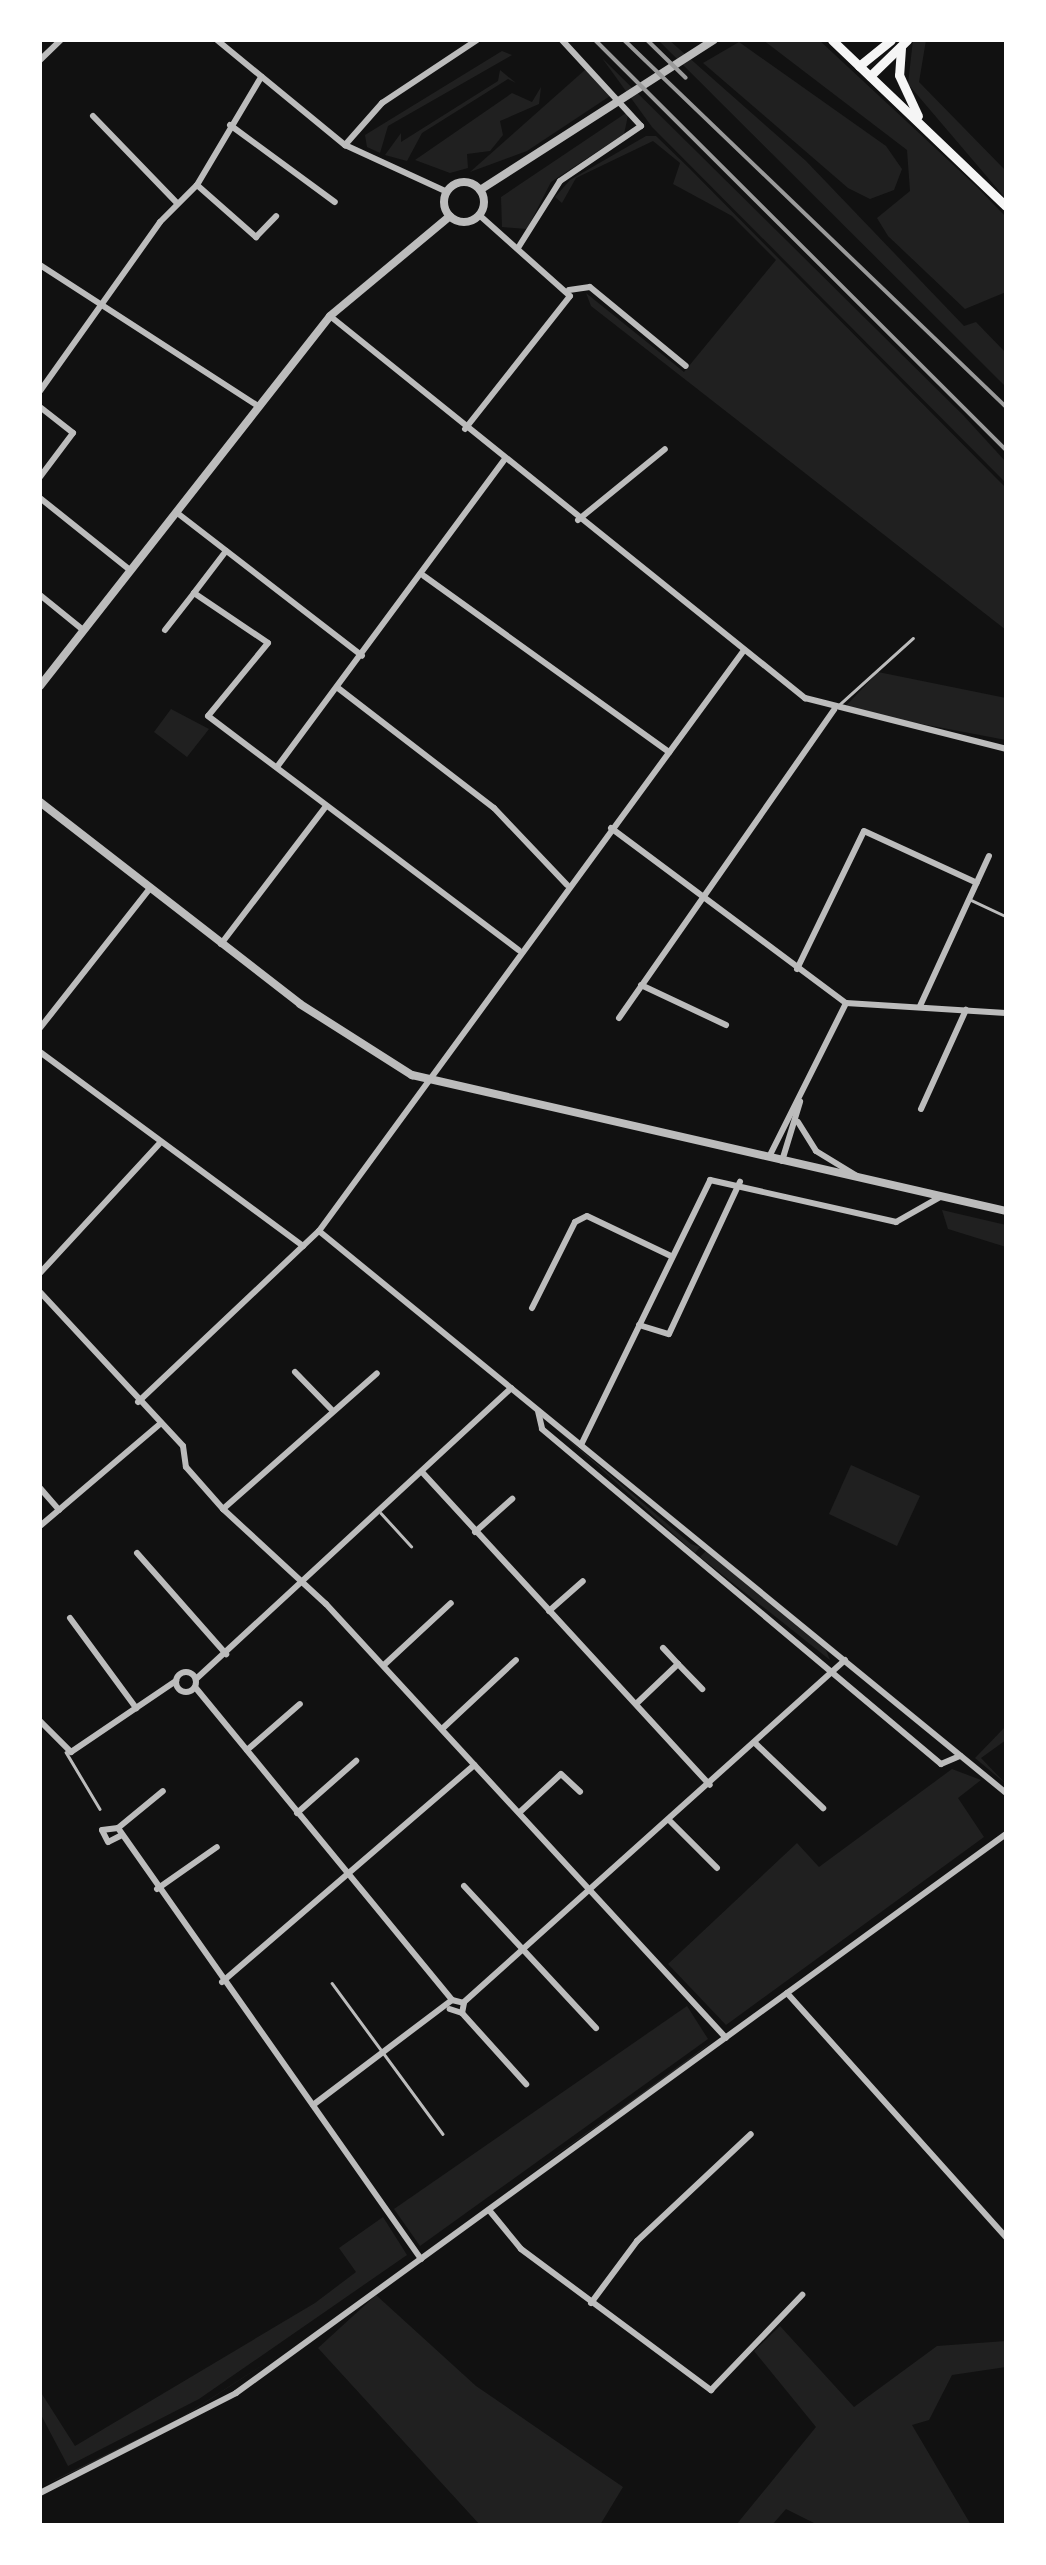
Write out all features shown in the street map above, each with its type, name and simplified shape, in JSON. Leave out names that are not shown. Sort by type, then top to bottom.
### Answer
[{"type":"main road","points":[[832,40],[1006,206]]},
{"type":"main road","points":[[860,66],[891,40]]},
{"type":"main road","points":[[870,76],[904,44]]},
{"type":"main road","points":[[904,44],[900,75],[921,123]]},
{"type":"street","points":[[40,60],[61,40]]},
{"type":"street","points":[[217,40],[345,144],[447,192]]},
{"type":"street","points":[[345,144],[382,104],[477,40]]},
{"type":"street","points":[[518,248],[560,181],[642,126],[637,110],[562,40]]},
{"type":"street","points":[[480,190],[555,147],[714,40]]},
{"type":"street","points":[[40,392],[176,202],[197,185],[261,77]]},
{"type":"street","points":[[93,116],[176,202]]},
{"type":"street","points":[[230,125],[335,202]]},
{"type":"street","points":[[447,192],[466,182],[480,190]]},
{"type":"street","points":[[197,185],[256,237],[276,216]]},
{"type":"street","points":[[479,215],[480,190]]},
{"type":"street","points":[[447,192],[450,216]]},
{"type":"street","points":[[40,686],[330,316],[450,216],[479,215],[570,293]]},
{"type":"street","points":[[40,266],[258,406]]},
{"type":"street","points":[[465,429],[570,293],[590,286],[686,366]]},
{"type":"street","points":[[330,316],[465,429],[744,650],[834,710],[1006,748]]},
{"type":"street","points":[[40,408],[74,433],[42,471]]},
{"type":"street","points":[[578,520],[665,448]]},
{"type":"street","points":[[277,767],[424,576],[505,460]]},
{"type":"street","points":[[40,498],[130,570]]},
{"type":"street","points":[[176,512],[362,656]]},
{"type":"street","points":[[164,630],[226,551]]},
{"type":"street","points":[[424,576],[669,752]]},
{"type":"street","points":[[194,592],[268,643],[208,716],[519,950]]},
{"type":"street","points":[[40,595],[84,630]]},
{"type":"street","points":[[138,1402],[318,1230],[430,1081],[519,950],[744,650]]},
{"type":"street","points":[[338,688],[479,795],[568,885]]},
{"type":"street","points":[[619,1018],[834,710]]},
{"type":"street","points":[[40,802],[362,1048],[430,1081],[1006,1211]]},
{"type":"street","points":[[222,944],[326,806]]},
{"type":"street","points":[[612,828],[846,1003],[1006,1013]]},
{"type":"street","points":[[796,969],[864,831],[977,883]]},
{"type":"street","points":[[920,1006],[989,856]]},
{"type":"street","points":[[40,1028],[150,888]]},
{"type":"street","points":[[641,985],[726,1025]]},
{"type":"street","points":[[769,1157],[846,1003]]},
{"type":"street","points":[[921,1109],[967,1010]]},
{"type":"street","points":[[40,1052],[159,1144],[303,1246]]},
{"type":"street","points":[[782,1161],[798,1122],[800,1101]]},
{"type":"street","points":[[798,1122],[816,1151],[862,1179]]},
{"type":"street","points":[[40,1273],[159,1144]]},
{"type":"street","points":[[581,1445],[710,1180],[740,1182],[896,1222],[940,1197]]},
{"type":"street","points":[[640,1325],[669,1334],[740,1182]]},
{"type":"street","points":[[532,1308],[575,1222],[587,1216],[672,1256]]},
{"type":"street","points":[[318,1230],[1006,1793]]},
{"type":"street","points":[[40,1292],[138,1402],[162,1423],[223,1509],[384,1665],[726,2038]]},
{"type":"street","points":[[295,1372],[332,1410]]},
{"type":"street","points":[[223,1509],[332,1410],[378,1374]]},
{"type":"street","points":[[176,1681],[183,1692],[196,1683],[511,1388]]},
{"type":"street","points":[[538,1410],[542,1429],[941,1764],[960,1756]]},
{"type":"street","points":[[40,1526],[162,1423]]},
{"type":"street","points":[[422,1472],[710,1785]]},
{"type":"street","points":[[40,1488],[59,1510]]},
{"type":"street","points":[[475,1532],[512,1499]]},
{"type":"street","points":[[136,1553],[226,1654]]},
{"type":"street","points":[[549,1611],[582,1582]]},
{"type":"street","points":[[384,1665],[451,1603]]},
{"type":"street","points":[[70,1618],[136,1708]]},
{"type":"street","points":[[664,1648],[702,1688]]},
{"type":"street","points":[[442,1729],[516,1660]]},
{"type":"street","points":[[462,2013],[464,2002],[594,1893],[845,1660]]},
{"type":"street","points":[[636,1704],[678,1664]]},
{"type":"street","points":[[40,1721],[66,1752],[185,1672],[452,2000],[464,2002]]},
{"type":"street","points":[[247,1750],[300,1704]]},
{"type":"street","points":[[756,1744],[823,1808]]},
{"type":"street","points":[[297,1812],[356,1761]]},
{"type":"street","points":[[222,1982],[474,1765]]},
{"type":"street","points":[[521,1811],[561,1774],[580,1792]]},
{"type":"street","points":[[163,1791],[119,1832],[421,2259]]},
{"type":"street","points":[[672,1822],[717,1868]]},
{"type":"street","points":[[40,2493],[172,2433],[307,2343],[1006,1834]]},
{"type":"street","points":[[157,1889],[217,1847]]},
{"type":"street","points":[[464,1886],[524,1955],[596,2028]]},
{"type":"street","points":[[787,1993],[1006,2237]]},
{"type":"street","points":[[313,2105],[450,2009],[452,2000]]},
{"type":"street","points":[[450,2009],[462,2013],[526,2084]]},
{"type":"street","points":[[592,2303],[636,2241],[750,2134]]},
{"type":"street","points":[[489,2210],[521,2250],[711,2390],[802,2296]]},
{"type":"lane","points":[[834,710],[913,638]]},
{"type":"lane","points":[[969,900],[1006,916]]},
{"type":"lane","points":[[380,1512],[411,1546]]},
{"type":"lane","points":[[66,1752],[100,1810]]},
{"type":"lane","points":[[332,1983],[389,2052],[444,2134]]},
{"type":"shaded area","points":[[658,40],[669,40],[806,161],[964,326],[976,322],[1006,353],[1006,387]]},
{"type":"shaded area","points":[[763,40],[819,40],[1006,217],[1006,292],[965,309],[888,236],[877,218],[910,191],[907,150]]},
{"type":"shaded area","points":[[913,40],[926,40],[919,82],[1006,171],[1006,199],[908,84]]},
{"type":"shaded area","points":[[739,42],[886,146],[902,169],[894,190],[870,199],[848,188],[703,63]]},
{"type":"shaded area","points":[[502,51],[512,55],[388,126],[380,153],[367,147],[365,135]]},
{"type":"shaded area","points":[[602,58],[963,415],[1006,462],[1006,483],[652,127]]},
{"type":"shaded area","points":[[586,69],[613,94],[527,151],[470,172]]},
{"type":"shaded area","points":[[500,70],[516,83],[508,79],[422,133],[407,161],[385,155],[401,133],[401,142],[498,81]]},
{"type":"shaded area","points":[[541,87],[539,104],[500,121],[503,135],[490,151],[467,154],[468,168],[450,173],[415,160],[512,93],[532,102]]},
{"type":"shaded area","points":[[629,111],[624,134],[551,182],[527,229],[502,227],[501,197]]},
{"type":"shaded area","points":[[646,136],[656,136],[688,167],[1006,488],[1006,630],[591,306],[586,293],[684,372],[776,260],[732,216],[673,184],[680,163],[653,141],[576,178],[562,203],[555,197],[570,180]]},
{"type":"shaded area","points":[[878,672],[1006,698],[1006,740],[843,709]]},
{"type":"shaded area","points":[[171,709],[209,729],[187,757],[154,732]]},
{"type":"shaded area","points":[[942,1210],[1006,1225],[1006,1247],[948,1229]]},
{"type":"shaded area","points":[[549,1423],[691,1544],[700,1547],[695,1553]]},
{"type":"shaded area","points":[[851,1465],[920,1496],[897,1546],[829,1514]]},
{"type":"shaded area","points":[[706,1551],[826,1650],[830,1660],[700,1557]]},
{"type":"shaded area","points":[[1006,1726],[1006,1740],[981,1758],[1006,1784],[975,1758]]},
{"type":"shaded area","points":[[952,1769],[981,1780],[958,1798],[984,1837],[726,2025],[668,1964],[797,1843],[819,1867]]},
{"type":"shaded area","points":[[687,2006],[708,2039],[420,2246],[394,2209]]},
{"type":"shaded area","points":[[714,2040],[674,2073],[517,2182],[621,2108]]},
{"type":"shaded area","points":[[383,2217],[407,2255],[199,2399],[68,2466],[40,2413],[40,2391],[75,2446],[315,2303],[356,2272],[339,2248]]},
{"type":"shaded area","points":[[376,2295],[476,2386],[623,2487],[600,2525],[480,2525],[318,2348]]},
{"type":"shaded area","points":[[780,2326],[854,2407],[937,2346],[1006,2341],[1006,2367],[952,2375],[929,2420],[912,2425],[971,2525],[818,2525],[786,2509],[772,2525],[736,2525],[816,2427],[754,2351]]},
{"type":"shaded area","points":[[301,2340],[160,2432],[40,2487],[182,2417]]},
{"type":"railway","points":[[595,40],[1006,450]]},
{"type":"railway","points":[[624,40],[1006,407]]},
{"type":"railway","points":[[647,40],[686,78]]}]
